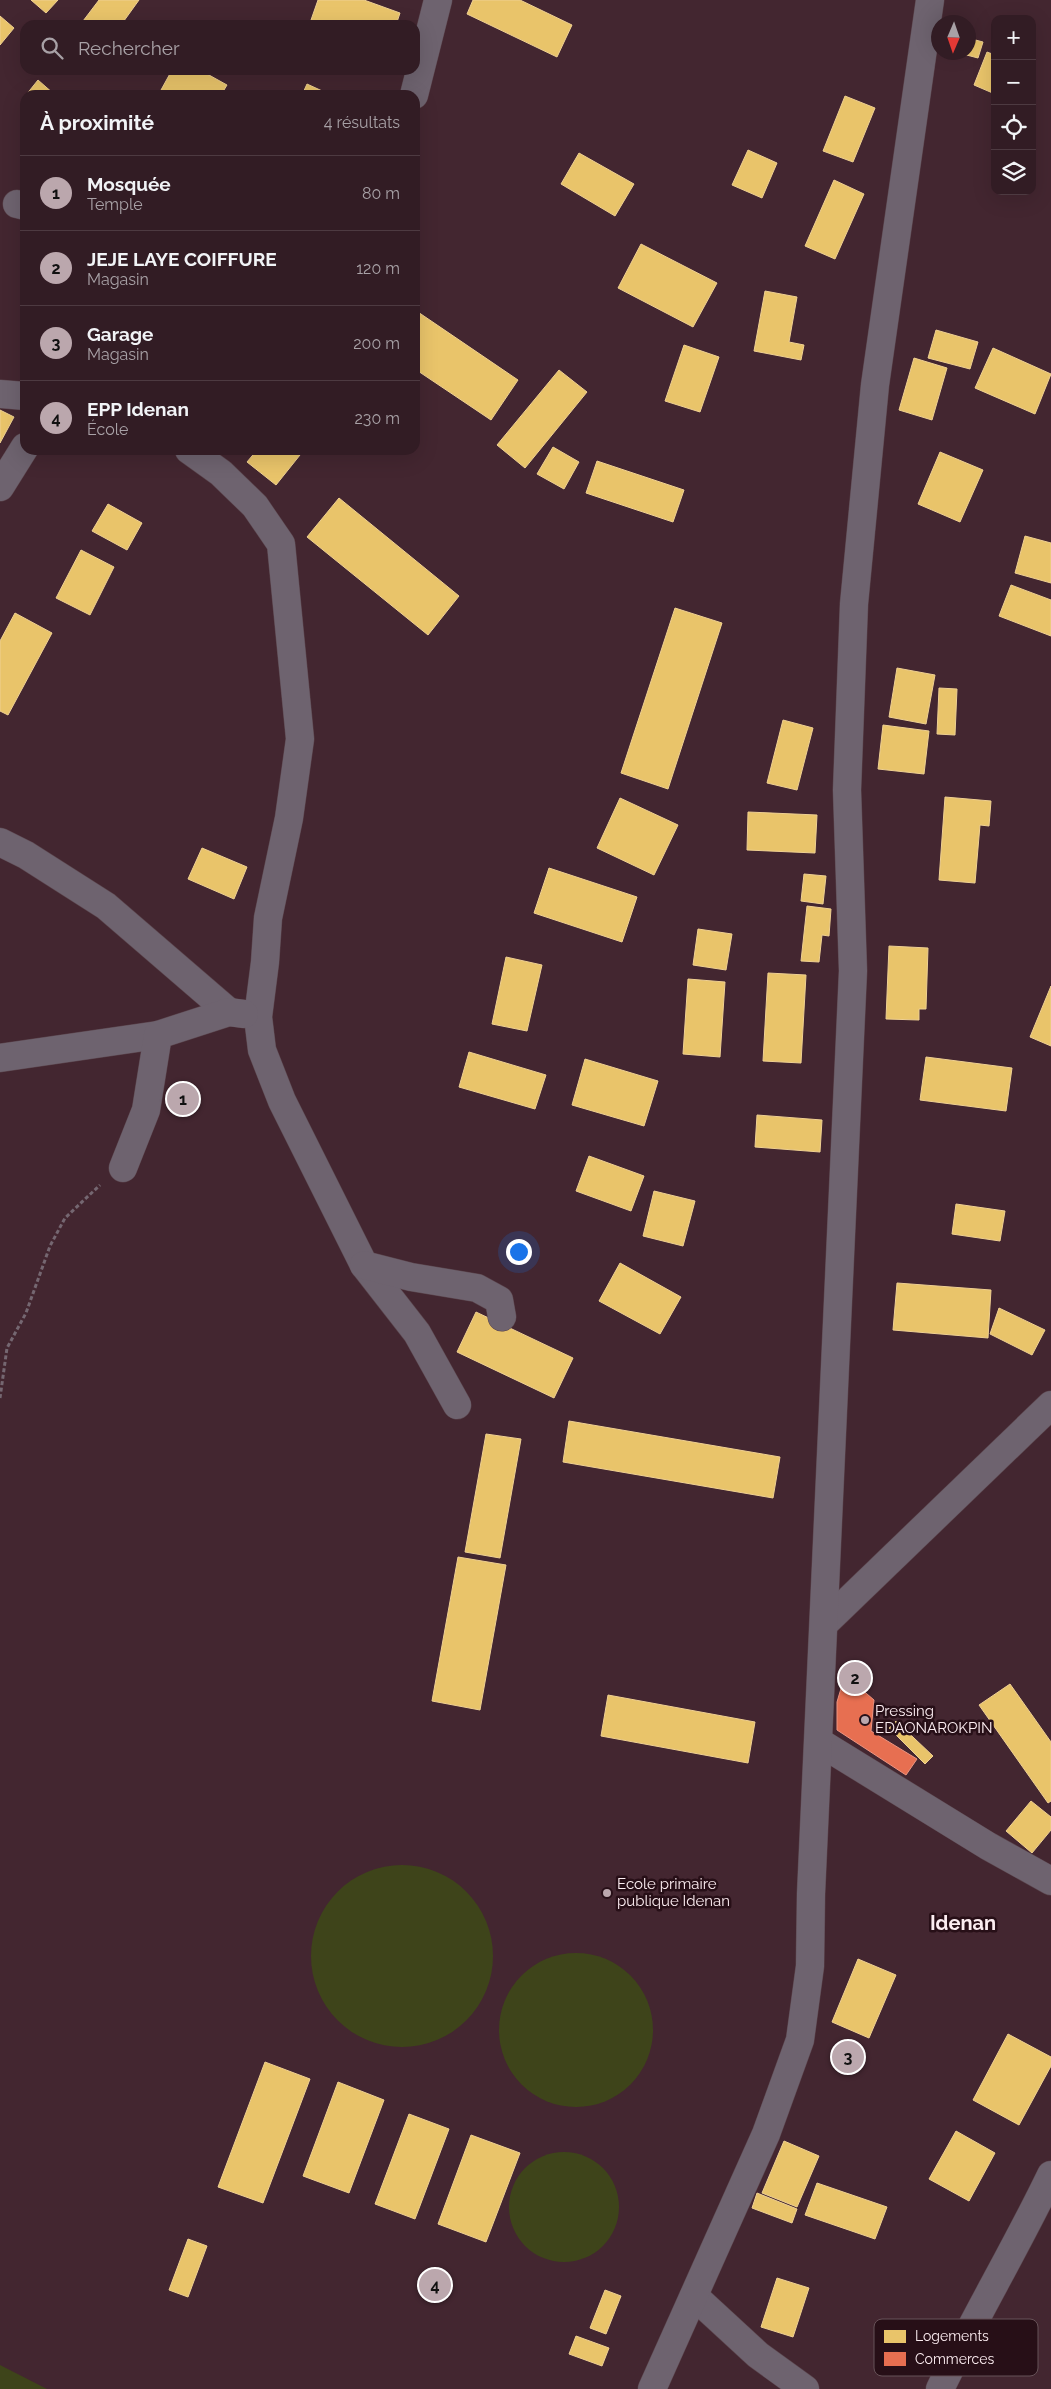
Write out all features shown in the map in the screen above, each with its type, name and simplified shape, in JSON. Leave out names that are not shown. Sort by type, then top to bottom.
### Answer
[{"type":"street","points":[[420,71],[438,0]]},
{"type":"street","points":[[652,2389],[766,2134],[800,2040],[810,1966],[811,1894],[825,1623],[853,972],[847,790],[854,604],[875,385],[930,0]]},
{"type":"street","points":[[415,90],[419,75]]},
{"type":"street","points":[[0,394],[20,396]]},
{"type":"street","points":[[0,487],[20,455]]},
{"type":"street","points":[[196,455],[221,473],[255,506],[281,544],[300,740],[289,818],[268,918],[258,1017],[262,1050],[282,1101],[364,1265],[417,1333],[457,1405]]},
{"type":"street","points":[[0,842],[26,855],[106,906],[229,1012]]},
{"type":"street","points":[[0,1058],[158,1035],[229,1012],[258,1017]]},
{"type":"street","points":[[123,1168],[146,1110],[158,1035]]},
{"type":"street","points":[[364,1265],[411,1277],[477,1288],[499,1300],[502,1317]]},
{"type":"street","points":[[825,1623],[1051,1405]]},
{"type":"street","points":[[819,1742],[988,1846],[1051,1881]]},
{"type":"street","points":[[974,2319],[1024,2231],[1051,2175]]},
{"type":"street","points":[[694,2296],[758,2355],[805,2389]]},
{"type":"street","points":[[940,2389],[946,2376]]},
{"type":"path","points":[[0,1398],[7,1348],[26,1314],[50,1246],[65,1218],[89,1193],[123,1168]]},
{"type":"green space","points":[[402,1865],[420,1867],[437,1872],[460,1886],[472,1898],[486,1921],[491,1938],[493,1956],[491,1974],[486,1991],[472,2014],[460,2026],[437,2040],[420,2045],[402,2047],[384,2045],[367,2040],[344,2026],[332,2014],[318,1991],[313,1974],[311,1956],[313,1938],[318,1921],[332,1898],[344,1886],[367,1872],[384,1867]]},
{"type":"green space","points":[[576,1953],[605,1959],[619,1966],[630,1976],[640,1987],[647,2001],[653,2030],[647,2059],[640,2073],[630,2084],[619,2094],[605,2101],[576,2107],[547,2101],[533,2094],[522,2084],[512,2073],[505,2059],[499,2030],[505,2001],[512,1987],[522,1976],[533,1966],[547,1959]]},
{"type":"green space","points":[[564,2152],[585,2156],[603,2168],[615,2186],[619,2207],[615,2228],[603,2246],[585,2258],[564,2262],[543,2258],[525,2246],[513,2228],[509,2207],[513,2186],[525,2168],[543,2156]]},
{"type":"green space","points":[[0,2365],[47,2389],[0,2389]]},
{"type":"building: Logements","points":[[31,0],[58,0],[46,13]]},
{"type":"building: Logements","points":[[99,0],[139,0],[125,20],[84,20]]},
{"type":"building: Logements","points":[[318,0],[364,0],[400,13],[398,20],[311,20]]},
{"type":"building: Logements","points":[[473,0],[520,0],[572,25],[557,57],[467,14]]},
{"type":"building: Logements","points":[[0,16],[14,28],[0,45]]},
{"type":"building: Logements","points":[[976,40],[983,42],[978,58],[976,57]]},
{"type":"building: Logements","points":[[987,52],[991,54],[991,92],[974,85]]},
{"type":"building: Logements","points":[[169,75],[209,75],[227,85],[224,90],[161,90]]},
{"type":"building: Logements","points":[[38,80],[49,90],[30,90]]},
{"type":"building: Logements","points":[[307,84],[320,90],[304,90]]},
{"type":"building: Logements","points":[[845,96],[875,108],[853,162],[823,151]]},
{"type":"building: Logements","points":[[748,150],[777,163],[762,198],[732,185]]},
{"type":"building: Logements","points":[[579,153],[634,184],[615,216],[561,184]]},
{"type":"building: Logements","points":[[834,180],[864,194],[835,259],[805,246]]},
{"type":"building: Logements","points":[[641,244],[717,283],[693,327],[618,288]]},
{"type":"building: Logements","points":[[765,291],[797,297],[789,342],[804,345],[801,360],[754,351]]},
{"type":"building: Logements","points":[[420,313],[518,380],[491,420],[420,372]]},
{"type":"building: Logements","points":[[936,330],[978,342],[970,369],[928,358]]},
{"type":"building: Logements","points":[[684,345],[719,357],[700,412],[665,401]]},
{"type":"building: Logements","points":[[993,348],[1051,374],[1035,414],[975,388]]},
{"type":"building: Logements","points":[[914,358],[947,368],[932,420],[899,410]]},
{"type":"building: Logements","points":[[559,370],[587,392],[525,468],[497,445]]},
{"type":"building: Logements","points":[[0,410],[14,417],[0,443]]},
{"type":"building: Logements","points":[[553,447],[579,462],[564,489],[537,474]]},
{"type":"building: Logements","points":[[940,452],[983,470],[960,522],[918,504]]},
{"type":"building: Logements","points":[[253,455],[300,455],[276,485],[247,462]]},
{"type":"building: Logements","points":[[597,461],[684,490],[673,522],[586,493]]},
{"type":"building: Logements","points":[[339,498],[459,596],[428,635],[307,537]]},
{"type":"building: Logements","points":[[108,504],[142,523],[127,550],[92,531]]},
{"type":"building: Logements","points":[[1025,536],[1051,543],[1051,583],[1015,573]]},
{"type":"building: Logements","points":[[81,550],[114,567],[90,615],[56,598]]},
{"type":"building: Logements","points":[[1011,585],[1051,600],[1051,636],[999,616]]},
{"type":"building: Logements","points":[[675,608],[722,623],[668,789],[621,773]]},
{"type":"building: Logements","points":[[15,613],[52,633],[8,715],[0,711],[0,641]]},
{"type":"building: Logements","points":[[897,668],[935,675],[926,724],[889,717]]},
{"type":"building: Logements","points":[[939,688],[957,689],[955,735],[937,734]]},
{"type":"building: Logements","points":[[783,720],[813,728],[797,790],[767,783]]},
{"type":"building: Logements","points":[[883,725],[929,731],[924,774],[878,769]]},
{"type":"building: Logements","points":[[945,797],[991,801],[989,826],[980,825],[975,883],[939,880]]},
{"type":"building: Logements","points":[[620,798],[678,825],[654,875],[597,848]]},
{"type":"building: Logements","points":[[748,812],[817,815],[815,853],[747,850]]},
{"type":"building: Logements","points":[[202,848],[247,867],[234,899],[188,879]]},
{"type":"building: Logements","points":[[549,868],[637,897],[622,942],[534,913]]},
{"type":"building: Logements","points":[[804,874],[826,876],[823,904],[801,901]]},
{"type":"building: Logements","points":[[807,906],[831,909],[829,936],[822,935],[819,962],[801,961]]},
{"type":"building: Logements","points":[[698,929],[732,934],[726,970],[693,965]]},
{"type":"building: Logements","points":[[889,946],[928,948],[926,1009],[919,1009],[919,1020],[886,1019]]},
{"type":"building: Logements","points":[[506,957],[542,965],[527,1031],[492,1024]]},
{"type":"building: Logements","points":[[768,973],[806,975],[801,1063],[763,1061]]},
{"type":"building: Logements","points":[[688,979],[725,982],[720,1057],[683,1054]]},
{"type":"building: Logements","points":[[1051,986],[1051,1046],[1030,1037]]},
{"type":"building: Logements","points":[[469,1052],[546,1075],[535,1109],[459,1087]]},
{"type":"building: Logements","points":[[926,1057],[1012,1068],[1006,1111],[920,1100]]},
{"type":"building: Logements","points":[[585,1059],[658,1081],[644,1126],[572,1105]]},
{"type":"building: Logements","points":[[757,1115],[822,1120],[820,1152],[755,1147]]},
{"type":"building: Logements","points":[[589,1156],[644,1176],[631,1211],[576,1191]]},
{"type":"building: Logements","points":[[654,1191],[695,1201],[683,1246],[643,1236]]},
{"type":"building: Logements","points":[[956,1204],[1005,1211],[1000,1241],[952,1234]]},
{"type":"building: Logements","points":[[620,1263],[681,1297],[660,1334],[599,1301]]},
{"type":"building: Logements","points":[[897,1283],[991,1290],[988,1338],[893,1330]]},
{"type":"building: Logements","points":[[999,1308],[1045,1330],[1032,1355],[990,1334]]},
{"type":"building: Logements","points":[[476,1312],[573,1358],[554,1398],[457,1352]]},
{"type":"building: Logements","points":[[569,1421],[780,1457],[773,1498],[563,1462]]},
{"type":"building: Logements","points":[[486,1434],[521,1439],[500,1558],[465,1552]]},
{"type":"building: Logements","points":[[458,1557],[506,1565],[480,1710],[432,1701]]},
{"type":"building: Logements","points":[[1010,1684],[1051,1742],[1051,1801],[1048,1803],[979,1705]]},
{"type":"building: Logements","points":[[608,1695],[755,1722],[748,1763],[601,1736]]},
{"type":"building: Logements","points":[[896,1721],[933,1756],[925,1764],[889,1728]]},
{"type":"building: Logements","points":[[1031,1801],[1051,1817],[1051,1830],[1032,1853],[1006,1831]]},
{"type":"building: Logements","points":[[858,1959],[896,1975],[869,2038],[832,2022]]},
{"type":"building: Logements","points":[[1008,2034],[1051,2057],[1051,2066],[1019,2125],[973,2100]]},
{"type":"building: Logements","points":[[265,2062],[310,2079],[263,2203],[218,2187]]},
{"type":"building: Logements","points":[[338,2082],[384,2100],[349,2193],[303,2176]]},
{"type":"building: Logements","points":[[409,2114],[449,2129],[415,2219],[375,2204]]},
{"type":"building: Logements","points":[[956,2131],[995,2153],[969,2201],[929,2179]]},
{"type":"building: Logements","points":[[471,2135],[520,2153],[486,2242],[438,2224]]},
{"type":"building: Logements","points":[[784,2141],[819,2156],[797,2207],[762,2193]]},
{"type":"building: Logements","points":[[817,2183],[887,2207],[875,2239],[805,2215]]},
{"type":"building: Logements","points":[[757,2193],[797,2209],[792,2223],[752,2208]]},
{"type":"building: Logements","points":[[188,2239],[207,2246],[188,2297],[169,2290]]},
{"type":"building: Logements","points":[[777,2278],[809,2288],[793,2337],[761,2327]]},
{"type":"building: Logements","points":[[605,2290],[621,2296],[606,2334],[590,2328]]},
{"type":"building: Logements","points":[[576,2336],[609,2348],[602,2366],[569,2354]]},
{"type":"building: Commerces","points":[[845,1675],[874,1700],[871,1731],[917,1759],[906,1775],[837,1730],[837,1702]]},
{"type":"place","name":"Mosquée","points":[[183,1099]]},
{"type":"place","name":"JEJE LAYE COIFFURE","points":[[855,1678]]},
{"type":"place","name":"Pressing EDAONAROKPIN","points":[[865,1720]]},
{"type":"place","name":"Ecole primaire publique Idenan","points":[[607,1893]]},
{"type":"place","name":"Garage","points":[[848,2057]]},
{"type":"place","name":"EPP Idenan","points":[[435,2285]]},
{"type":"district","name":"Idenan","points":[[963,1923]]}]
